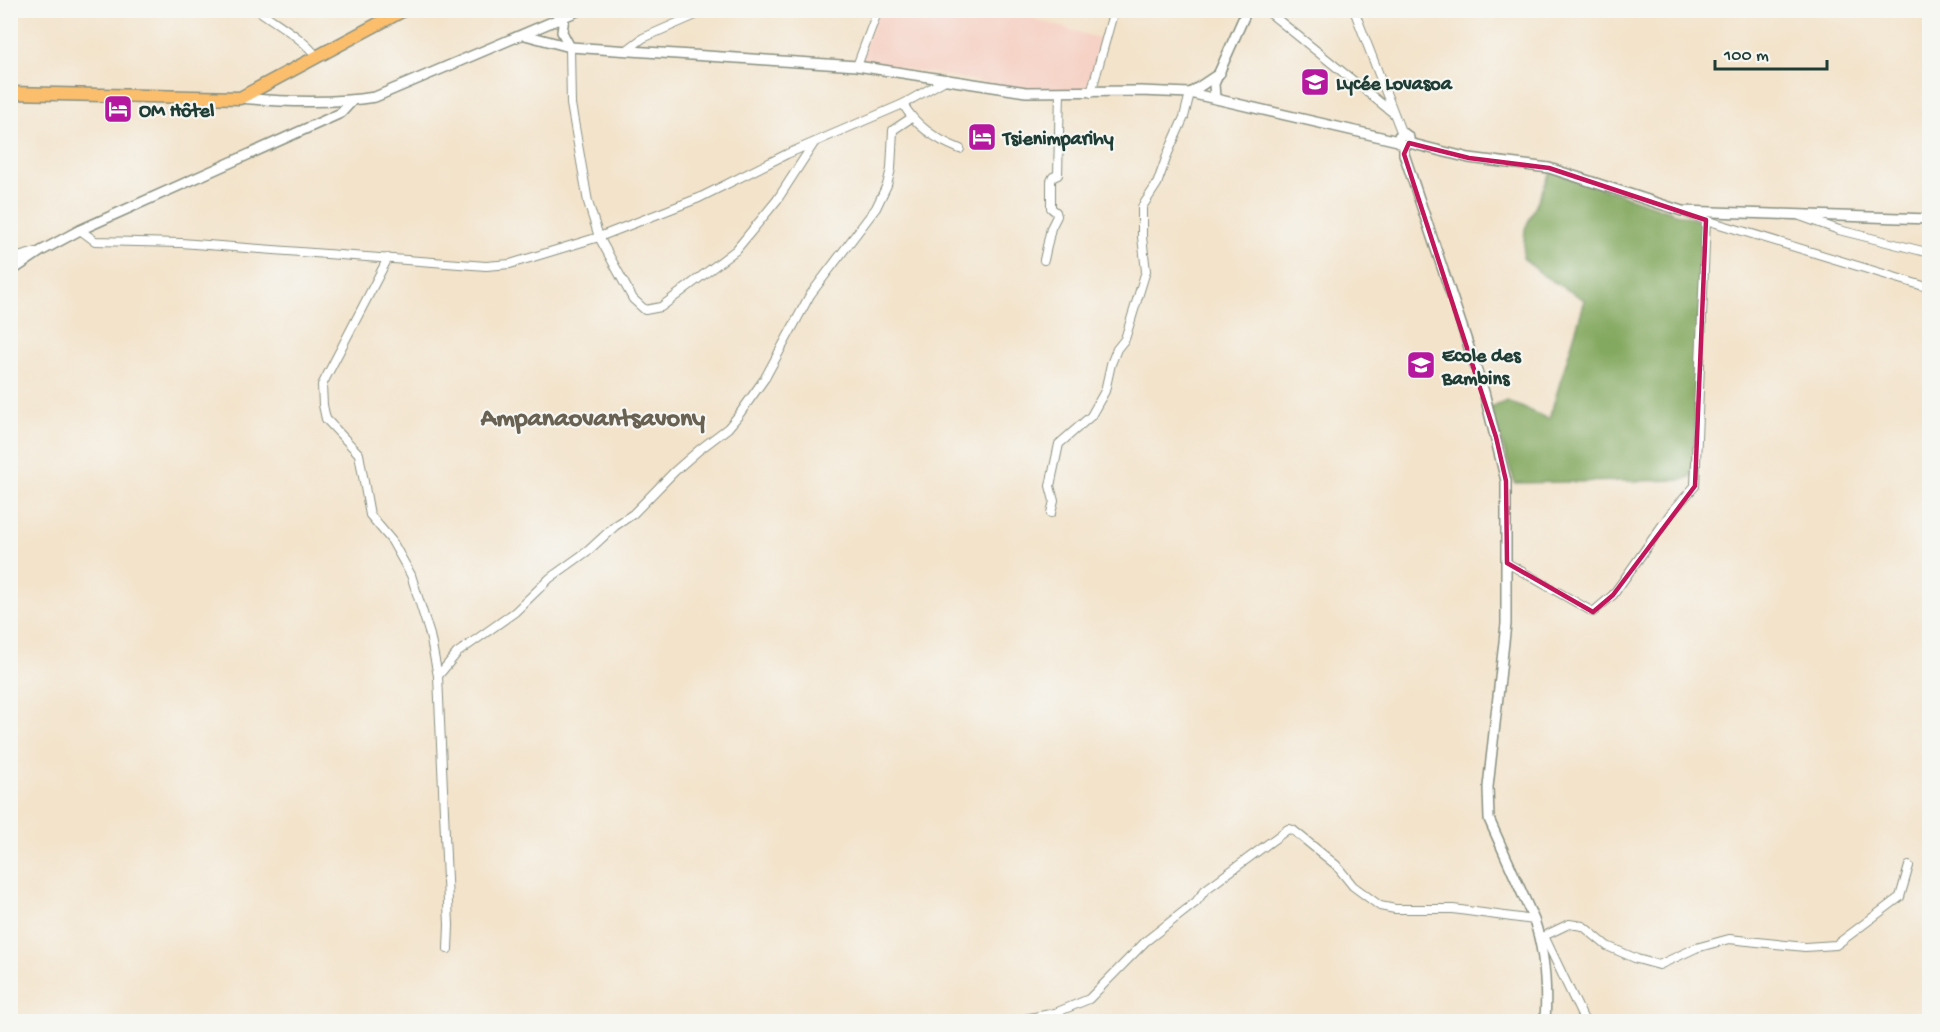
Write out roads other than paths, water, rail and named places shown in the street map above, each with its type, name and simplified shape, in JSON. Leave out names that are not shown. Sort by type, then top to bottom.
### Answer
[{"type":"main road","points":[[10,93],[240,98],[404,10]]},
{"type":"street","points":[[258,10],[296,37],[317,57]]},
{"type":"street","points":[[240,98],[274,101],[353,100],[375,97],[580,10]]},
{"type":"street","points":[[627,50],[643,38],[707,10]]},
{"type":"street","points":[[857,66],[878,10]]},
{"type":"street","points":[[1091,93],[1114,10]]},
{"type":"street","points":[[1215,98],[1214,84],[1221,73],[1247,10]]},
{"type":"street","points":[[1266,10],[1393,113]]},
{"type":"street","points":[[1354,10],[1403,141],[1410,174],[1484,392],[1506,481],[1506,624],[1488,787],[1489,819],[1534,921],[1585,1022]]},
{"type":"street","points":[[564,17],[562,32],[570,47],[571,104],[588,202],[599,237],[633,299],[645,310],[661,307],[736,250],[777,200],[814,143]]},
{"type":"street","points":[[525,34],[570,47],[857,66],[947,78],[1026,92],[1190,93],[1469,158],[1549,168],[1706,220],[1929,288]]},
{"type":"street","points":[[1052,513],[1054,501],[1050,486],[1059,444],[1091,416],[1105,391],[1111,364],[1117,349],[1125,339],[1146,271],[1142,237],[1142,207],[1157,184],[1184,117],[1190,93],[1221,73]]},
{"type":"street","points":[[80,230],[95,241],[181,243],[486,266],[510,264],[599,237],[699,198],[753,170],[903,104],[947,78]]},
{"type":"street","points":[[268,83],[268,91],[274,101]]},
{"type":"street","points":[[1044,260],[1051,228],[1057,216],[1051,208],[1051,181],[1058,175],[1060,92]]},
{"type":"street","points":[[10,272],[41,250],[80,230],[341,113],[353,100]]},
{"type":"street","points":[[903,104],[911,118],[944,143],[960,149]]},
{"type":"street","points":[[438,676],[457,653],[514,612],[550,579],[633,514],[699,450],[728,428],[765,378],[810,295],[876,208],[889,177],[893,130],[911,118]]},
{"type":"street","points":[[1682,211],[1929,219]]},
{"type":"street","points":[[1796,215],[1839,230],[1929,253]]},
{"type":"street","points":[[1506,563],[1593,612],[1614,595],[1671,513],[1695,486],[1706,220]]},
{"type":"street","points":[[10,259],[41,250]]},
{"type":"street","points":[[388,258],[322,386],[323,405],[326,419],[359,454],[370,515],[392,541],[411,575],[430,635],[438,676],[449,925],[448,949]]},
{"type":"street","points":[[1009,1022],[1055,1013],[1089,999],[1146,941],[1196,902],[1205,890],[1226,877],[1288,828],[1324,854],[1353,886],[1380,906],[1395,909],[1453,909],[1534,921]]},
{"type":"street","points":[[1542,937],[1569,924],[1583,926],[1607,946],[1637,959],[1659,964],[1696,948],[1730,939],[1805,947],[1836,945],[1900,897],[1910,866]]},
{"type":"street","points":[[1542,937],[1545,1022]]},
{"type":"place","name":"Lycée Lovasoa","points":[[1315,82]]},
{"type":"place","name":"OM Hôtel","points":[[118,109]]},
{"type":"place","name":"Tsienimparihy","points":[[982,137]]},
{"type":"place","name":"Ecole des Bambins","points":[[1421,365]]},
{"type":"district","name":"Ampanaovantsavony","points":[[593,416]]}]
